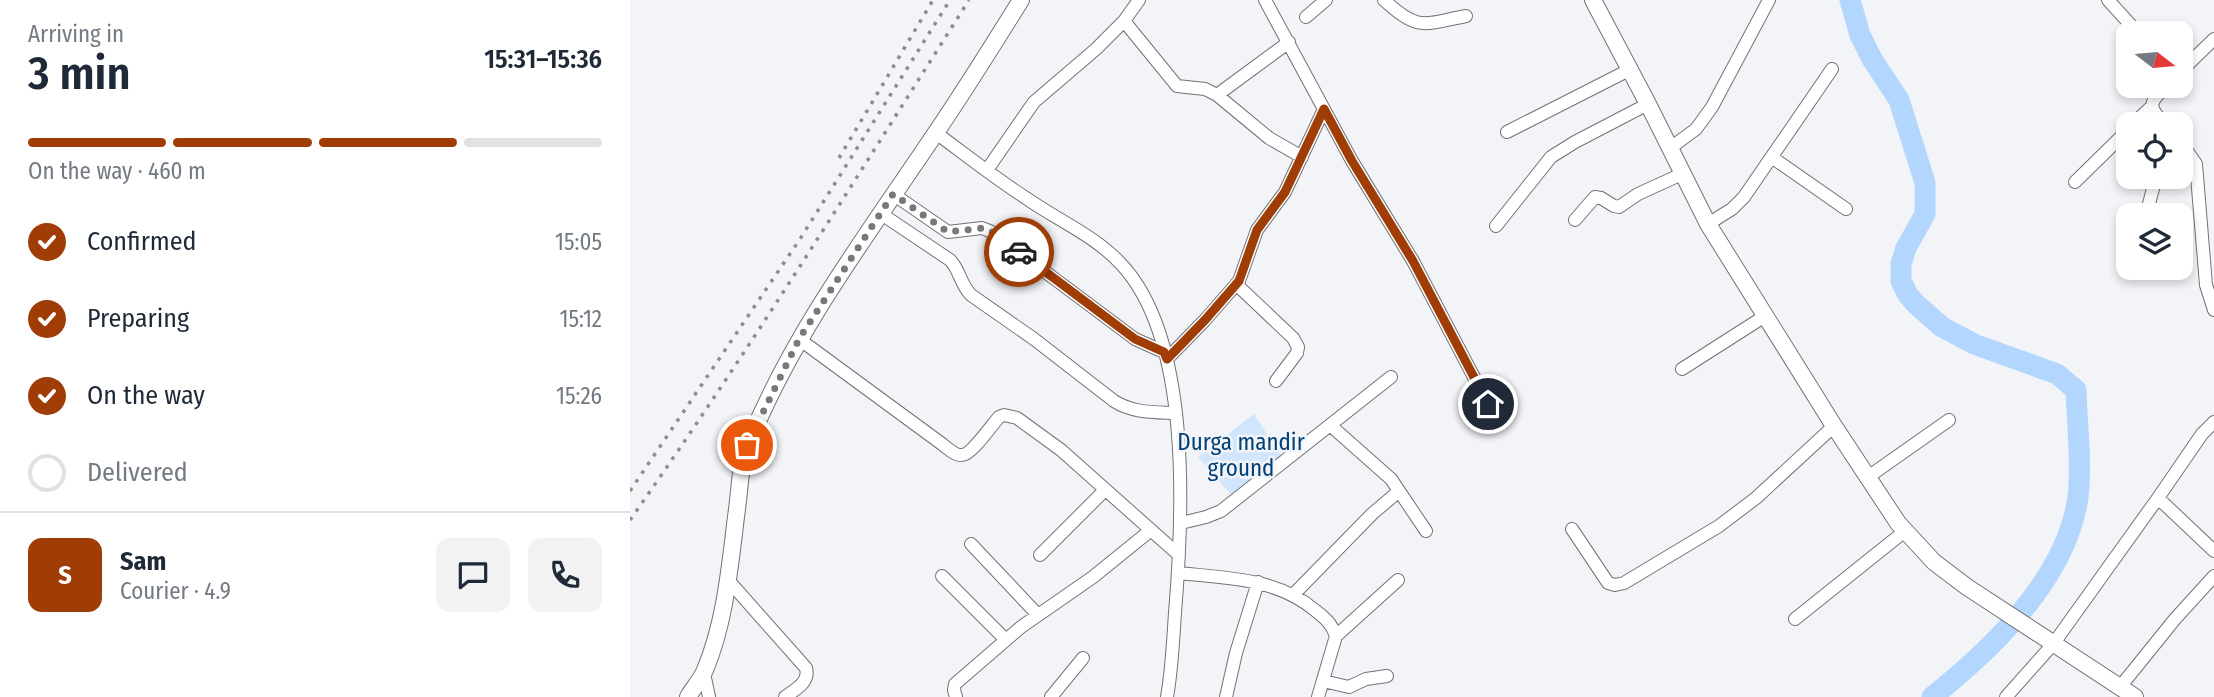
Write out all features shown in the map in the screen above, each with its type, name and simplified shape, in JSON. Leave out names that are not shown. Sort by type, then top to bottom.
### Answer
[{"type":"street","points":[[688,697],[704,673],[714,642],[728,580],[747,445],[799,339],[1021,0]]},
{"type":"street","points":[[987,170],[1034,102],[1083,61],[1124,21],[1139,0]]},
{"type":"street","points":[[1265,0],[1352,161],[1413,261],[1488,404]]},
{"type":"street","points":[[1306,16],[1326,0]]},
{"type":"street","points":[[1384,0],[1402,16],[1414,22],[1425,23],[1466,16]]},
{"type":"street","points":[[1593,0],[1708,224],[1834,426],[1905,531],[1934,562],[2135,697]]},
{"type":"street","points":[[1669,149],[1696,128],[1707,113],[1769,0]]},
{"type":"street","points":[[2108,0],[2127,21]]},
{"type":"street","points":[[1124,21],[1177,86],[1205,89],[1217,94],[1269,138],[1302,158]]},
{"type":"street","points":[[2193,59],[2214,39]]},
{"type":"street","points":[[1217,94],[1289,42]]},
{"type":"street","points":[[1708,224],[1738,203],[1773,158],[1832,68]]},
{"type":"street","points":[[1507,132],[1630,69]]},
{"type":"street","points":[[2146,112],[2154,98]]},
{"type":"street","points":[[1496,226],[1551,157],[1648,104]]},
{"type":"street","points":[[2151,107],[2154,112]]},
{"type":"street","points":[[1166,356],[1236,284],[1243,272],[1257,230],[1285,192],[1324,109]]},
{"type":"street","points":[[936,133],[1027,199],[1108,252],[1135,281],[1146,299],[1166,356],[1181,478],[1178,573],[1167,697]]},
{"type":"street","points":[[2075,182],[2116,142]]},
{"type":"street","points":[[1773,158],[1846,209]]},
{"type":"street","points":[[2193,160],[2196,164],[2206,285],[2214,310]]},
{"type":"street","points":[[1575,220],[1595,197],[1619,207],[1638,194],[1682,174]]},
{"type":"street","points":[[893,194],[948,232],[982,228],[992,232],[1135,339],[1166,356]]},
{"type":"street","points":[[880,213],[955,264],[964,288],[971,295],[1034,339],[1114,401],[1133,410],[1175,413]]},
{"type":"street","points":[[1236,284],[1293,338],[1298,347],[1297,353],[1276,381]]},
{"type":"street","points":[[1682,369],[1765,316]]},
{"type":"street","points":[[799,339],[960,456],[971,450],[999,417],[1017,418],[1061,450],[1179,555]]},
{"type":"street","points":[[1181,523],[1221,511],[1391,377]]},
{"type":"street","points":[[1868,477],[1949,420]]},
{"type":"street","points":[[1330,425],[1391,479],[1426,531]]},
{"type":"street","points":[[1572,529],[1608,583],[1624,583],[1718,526],[1756,498],[1834,426]]},
{"type":"street","points":[[2006,697],[2054,643],[2202,434],[2212,426]]},
{"type":"street","points":[[1040,555],[1105,490]]},
{"type":"street","points":[[1293,595],[1399,491]]},
{"type":"street","points":[[2158,499],[2214,551]]},
{"type":"street","points":[[956,697],[955,684],[1006,640],[1093,577],[1151,530]]},
{"type":"street","points":[[1795,619],[1905,531]]},
{"type":"street","points":[[971,544],[1038,615]]},
{"type":"street","points":[[1178,573],[1258,582],[1303,600],[1329,621],[1336,636],[1318,697]]},
{"type":"street","points":[[942,576],[1006,640]]},
{"type":"street","points":[[2120,687],[2214,576]]},
{"type":"street","points":[[728,580],[806,668],[808,674],[805,682],[785,697]]},
{"type":"street","points":[[1336,636],[1398,580]]},
{"type":"street","points":[[1226,697],[1236,653],[1258,582]]},
{"type":"street","points":[[1051,697],[1083,658]]},
{"type":"street","points":[[704,673],[709,697]]},
{"type":"street","points":[[1323,681],[1349,687],[1366,679],[1387,676]]},
{"type":"green space","name":"Durga mandir ground","points":[[1254,414],[1282,457],[1231,494],[1198,457]]},
{"type":"waterway","points":[[1850,0],[1860,35],[1899,100],[1925,183],[1925,214],[1906,248],[1901,264],[1901,281],[1908,295],[1942,327],[1974,344],[2057,374],[2076,390],[2078,497],[2071,527],[2059,556],[2043,583],[2002,634],[1932,697]]},
{"type":"railway","points":[[839,158],[933,0]]},
{"type":"railway","points":[[630,491],[800,239],[950,0]]},
{"type":"railway","points":[[630,520],[760,327],[969,0]]},
{"type":"way so far","points":[[747,445],[799,339],[893,194],[948,232],[982,228],[1019,252]]},
{"type":"route","points":[[1019,252],[1135,339],[1164,352],[1167,359],[1239,281],[1257,230],[1285,192],[1324,109],[1352,161],[1413,261],[1488,404]]}]
